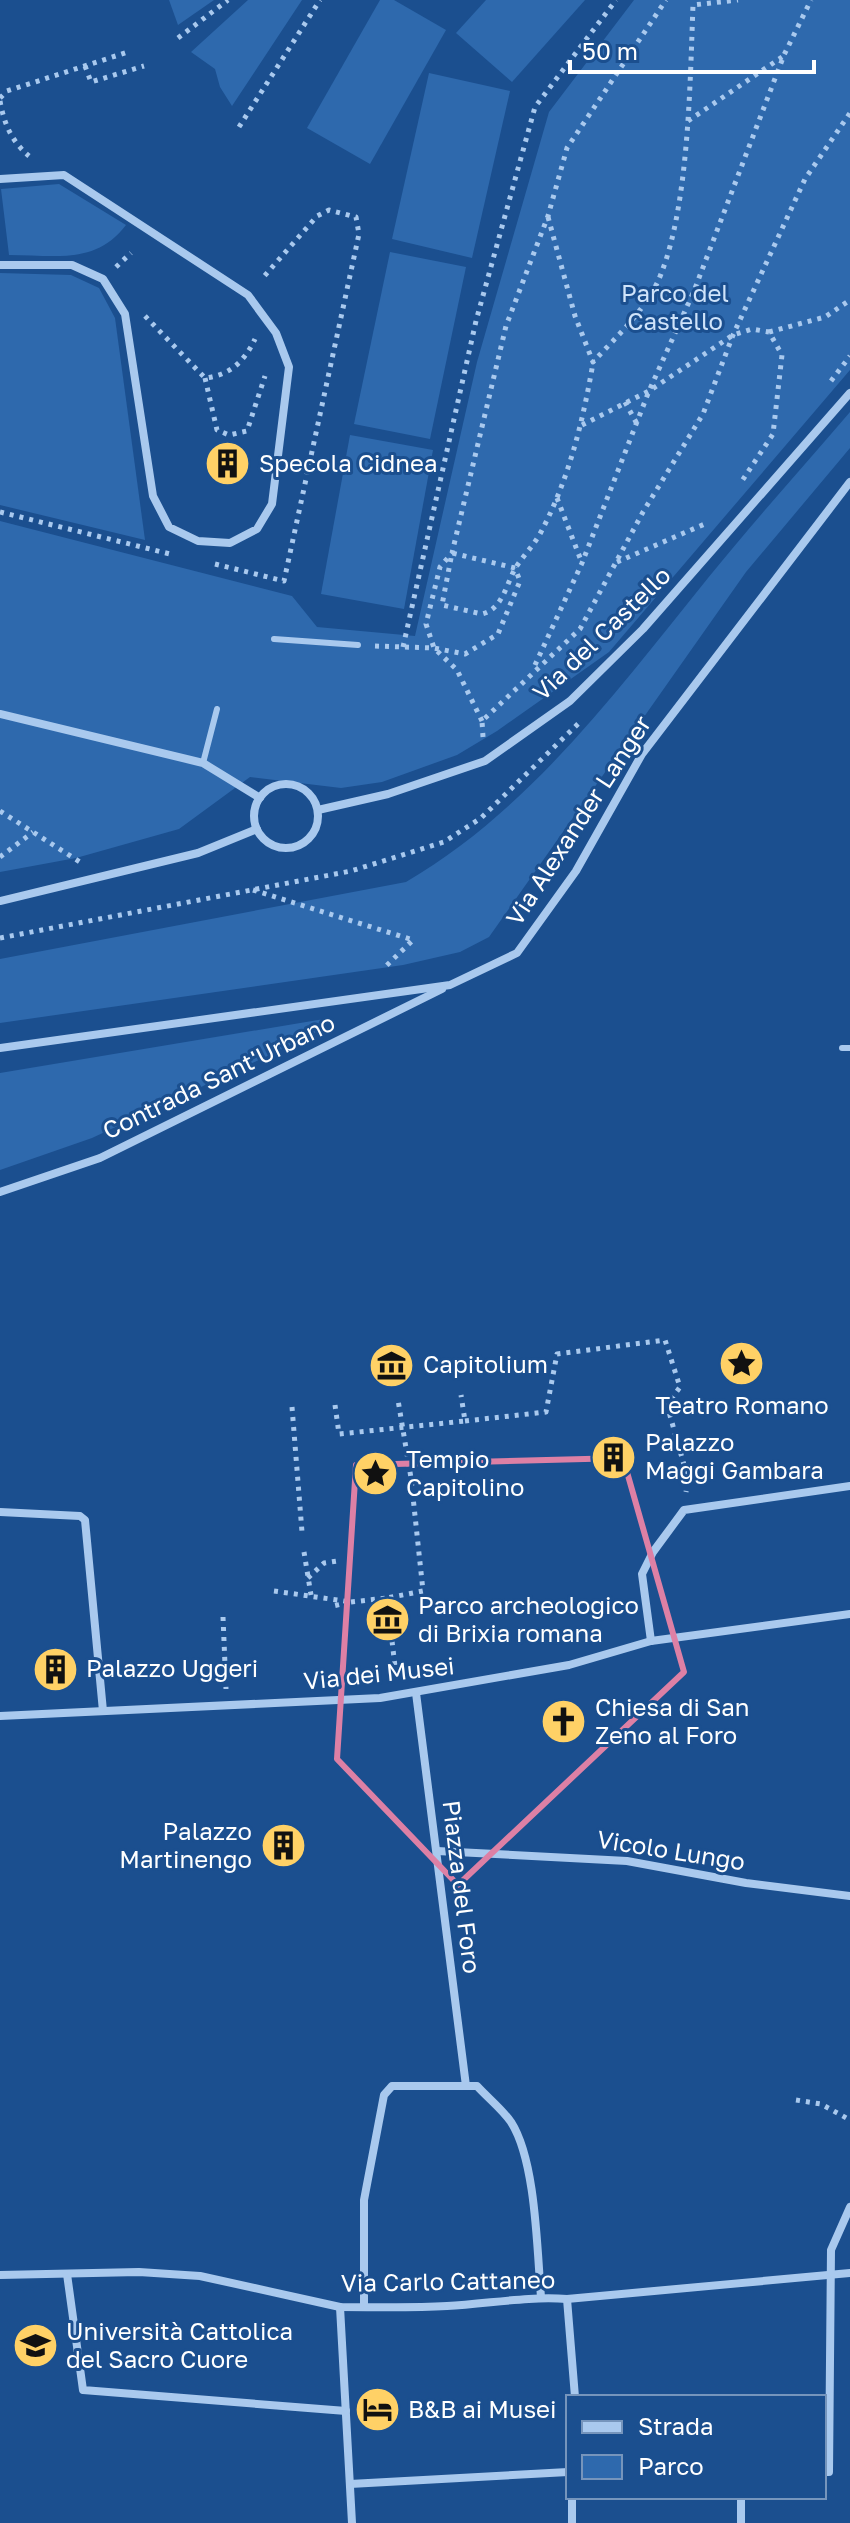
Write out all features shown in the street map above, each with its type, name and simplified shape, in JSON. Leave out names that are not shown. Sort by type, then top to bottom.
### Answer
[{"type":"street","points":[[0,179],[64,175],[248,295],[282,348],[289,367],[272,504],[257,529],[230,543],[198,541],[169,527],[153,496],[125,314],[103,279],[72,265],[0,265]]},
{"type":"street","name":"Via del Castello","points":[[318,810],[388,794],[485,761],[570,701],[643,629],[850,393]]},
{"type":"street","name":"Via Alexander Langer","points":[[0,1048],[450,985],[517,953],[576,871],[642,754],[850,482]]},
{"type":"street","points":[[0,714],[203,763],[260,798]]},
{"type":"street","points":[[293,784],[304,789],[318,810],[313,835],[290,848],[265,840],[254,818],[260,798],[269,789],[293,784]]},
{"type":"street","points":[[0,901],[94,881],[198,853],[257,829]]},
{"type":"street","name":"Contrada Sant'Urbano","points":[[0,1192],[100,1158],[450,985]]},
{"type":"street","points":[[651,1641],[642,1574],[653,1552],[681,1514],[850,1486]]},
{"type":"street","points":[[0,1512],[80,1516],[85,1520],[103,1711]]},
{"type":"street","name":"Via dei Musei","points":[[0,1716],[226,1706],[416,1693],[569,1665],[651,1641],[850,1614]]},
{"type":"street","name":"Piazza del Foro","points":[[416,1693],[466,2086]]},
{"type":"street","name":"Vicolo Lungo","points":[[437,1851],[627,1861],[746,1883],[850,1896]]},
{"type":"street","points":[[364,2307],[364,2200],[384,2095],[392,2086],[477,2086],[510,2120],[518,2137],[531,2189],[541,2297]]},
{"type":"street","points":[[826,2472],[829,2472],[831,2250],[850,2207]]},
{"type":"street","name":"Via Carlo Cattaneo","points":[[0,2275],[200,2276],[340,2307],[364,2307],[449,2306],[541,2297],[567,2299],[850,2273]]},
{"type":"street","points":[[67,2274],[83,2390],[346,2411]]},
{"type":"street","points":[[567,2299],[575,2395]]},
{"type":"street","points":[[340,2307],[352,2523]]},
{"type":"street","points":[[350,2484],[566,2472]]},
{"type":"street","points":[[572,2499],[572,2523]]},
{"type":"street","points":[[741,2499],[741,2523]]},
{"type":"lane","points":[[274,639],[358,645]]},
{"type":"lane","points":[[203,763],[217,709]]},
{"type":"path","points":[[178,38],[228,0]]},
{"type":"path","points":[[239,127],[320,0]]},
{"type":"path","points":[[403,647],[476,321],[535,107],[616,0]]},
{"type":"path","points":[[548,216],[575,316],[593,362],[582,425],[557,497],[540,534],[515,568],[492,612],[482,614],[448,608],[442,605],[441,597],[506,326],[548,216],[567,148],[666,0]]},
{"type":"path","points":[[593,362],[634,317],[660,277],[673,234],[687,122],[691,2],[738,0]]},
{"type":"path","points":[[533,669],[582,563],[649,391],[694,291],[784,55],[809,3],[820,0]]},
{"type":"path","points":[[51,175],[17,146],[4,122],[0,100],[7,91],[128,52]]},
{"type":"path","points":[[687,122],[784,55]]},
{"type":"path","points":[[85,66],[91,82],[144,66]]},
{"type":"path","points":[[482,721],[533,669],[580,629],[703,414],[733,335],[805,179],[850,113]]},
{"type":"path","points":[[209,563],[284,581],[359,234],[356,217],[329,210],[317,216],[248,295]]},
{"type":"path","points":[[582,425],[649,391],[733,335],[752,329],[769,332],[825,317],[850,300]]},
{"type":"path","points":[[139,311],[205,378],[217,430],[229,435],[247,431],[270,354],[282,348]]},
{"type":"path","points":[[205,378],[222,376],[240,363],[254,343],[263,316]]},
{"type":"path","points":[[763,466],[741,489],[773,434],[782,355],[769,332]]},
{"type":"path","points":[[821,393],[850,356]]},
{"type":"path","points":[[625,402],[637,424]]},
{"type":"path","points":[[557,497],[582,563]]},
{"type":"path","points":[[0,512],[179,556]]},
{"type":"path","points":[[616,563],[724,515],[736,524]]},
{"type":"path","points":[[452,553],[515,568]]},
{"type":"path","points":[[452,553],[440,567],[426,624],[434,648],[457,670],[482,721],[485,761]]},
{"type":"path","points":[[358,645],[434,648],[465,654],[498,634],[520,581],[515,568]]},
{"type":"path","points":[[0,938],[351,871],[444,842],[481,818],[581,721],[590,708]]},
{"type":"path","points":[[0,811],[76,858],[94,881]]},
{"type":"path","points":[[0,857],[33,832]]},
{"type":"path","points":[[252,890],[413,940],[385,967]]},
{"type":"path","points":[[335,1405],[339,1434],[546,1412],[557,1354],[665,1340],[680,1387],[667,1405],[688,1479],[681,1514]]},
{"type":"path","points":[[461,1395],[465,1421]]},
{"type":"path","points":[[333,1606],[423,1591],[398,1400]]},
{"type":"path","points":[[292,1407],[302,1532]]},
{"type":"path","points":[[304,1552],[311,1595]]},
{"type":"path","points":[[308,1579],[324,1563],[337,1561]]},
{"type":"path","points":[[274,1591],[351,1602]]},
{"type":"path","points":[[387,1598],[399,1695]]},
{"type":"path","points":[[223,1617],[226,1706]]},
{"type":"path","points":[[796,2100],[821,2104],[850,2120]]},
{"type":"highlighted area","points":[[623,1458],[684,1672],[458,1885],[337,1759],[356,1465]]},
{"type":"green space","points":[[169,0],[214,0],[178,25]]},
{"type":"green space","points":[[248,0],[302,0],[232,106],[220,87],[215,69],[191,52]]},
{"type":"green space","points":[[380,0],[394,0],[446,30],[370,164],[307,128]]},
{"type":"green space","points":[[486,0],[585,0],[512,82],[456,33]]},
{"type":"green space","name":"Parco del Castello","points":[[634,0],[850,0],[850,370],[609,652],[497,731],[457,755],[382,782],[341,788],[250,777],[179,829],[76,858],[0,872],[0,521],[292,596],[317,627],[415,636],[477,362],[549,112]]},
{"type":"green space","points":[[429,73],[510,91],[472,258],[392,239]]},
{"type":"green space","points":[[59,184],[126,225],[102,247],[88,252],[58,256],[9,255],[1,189]]},
{"type":"green space","points":[[390,252],[466,267],[430,439],[354,424]]},
{"type":"green space","points":[[0,273],[71,275],[99,288],[115,318],[145,540],[0,505]]},
{"type":"green space","points":[[850,412],[850,448],[746,572],[489,937],[460,952],[403,965],[0,1023],[0,959],[406,882],[451,853],[533,783],[570,744]]},
{"type":"green space","points":[[350,435],[433,450],[404,609],[321,594]]},
{"type":"green space","points":[[324,1019],[325,1027],[308,1037],[92,1138],[0,1170],[0,1073]]},
{"type":"place","name":"Specola Cidnea","points":[[228,464]]},
{"type":"place","name":"Teatro Romano","points":[[742,1364]]},
{"type":"place","name":"Capitolium","points":[[392,1365]]},
{"type":"place","name":"Palazzo Maggi Gambara","points":[[614,1457]]},
{"type":"place","name":"Tempio Capitolino","points":[[375,1474]]},
{"type":"place","name":"Parco archeologico di Brixia romana","points":[[387,1620]]},
{"type":"place","name":"Palazzo Uggeri","points":[[55,1669]]},
{"type":"place","name":"Chiesa di San Zeno al Foro","points":[[564,1722]]},
{"type":"place","name":"Palazzo Martinengo","points":[[283,1846]]},
{"type":"place","name":"Università Cattolica del Sacro Cuore","points":[[35,2346]]},
{"type":"place","name":"B&B ai Musei","points":[[377,2410]]}]
